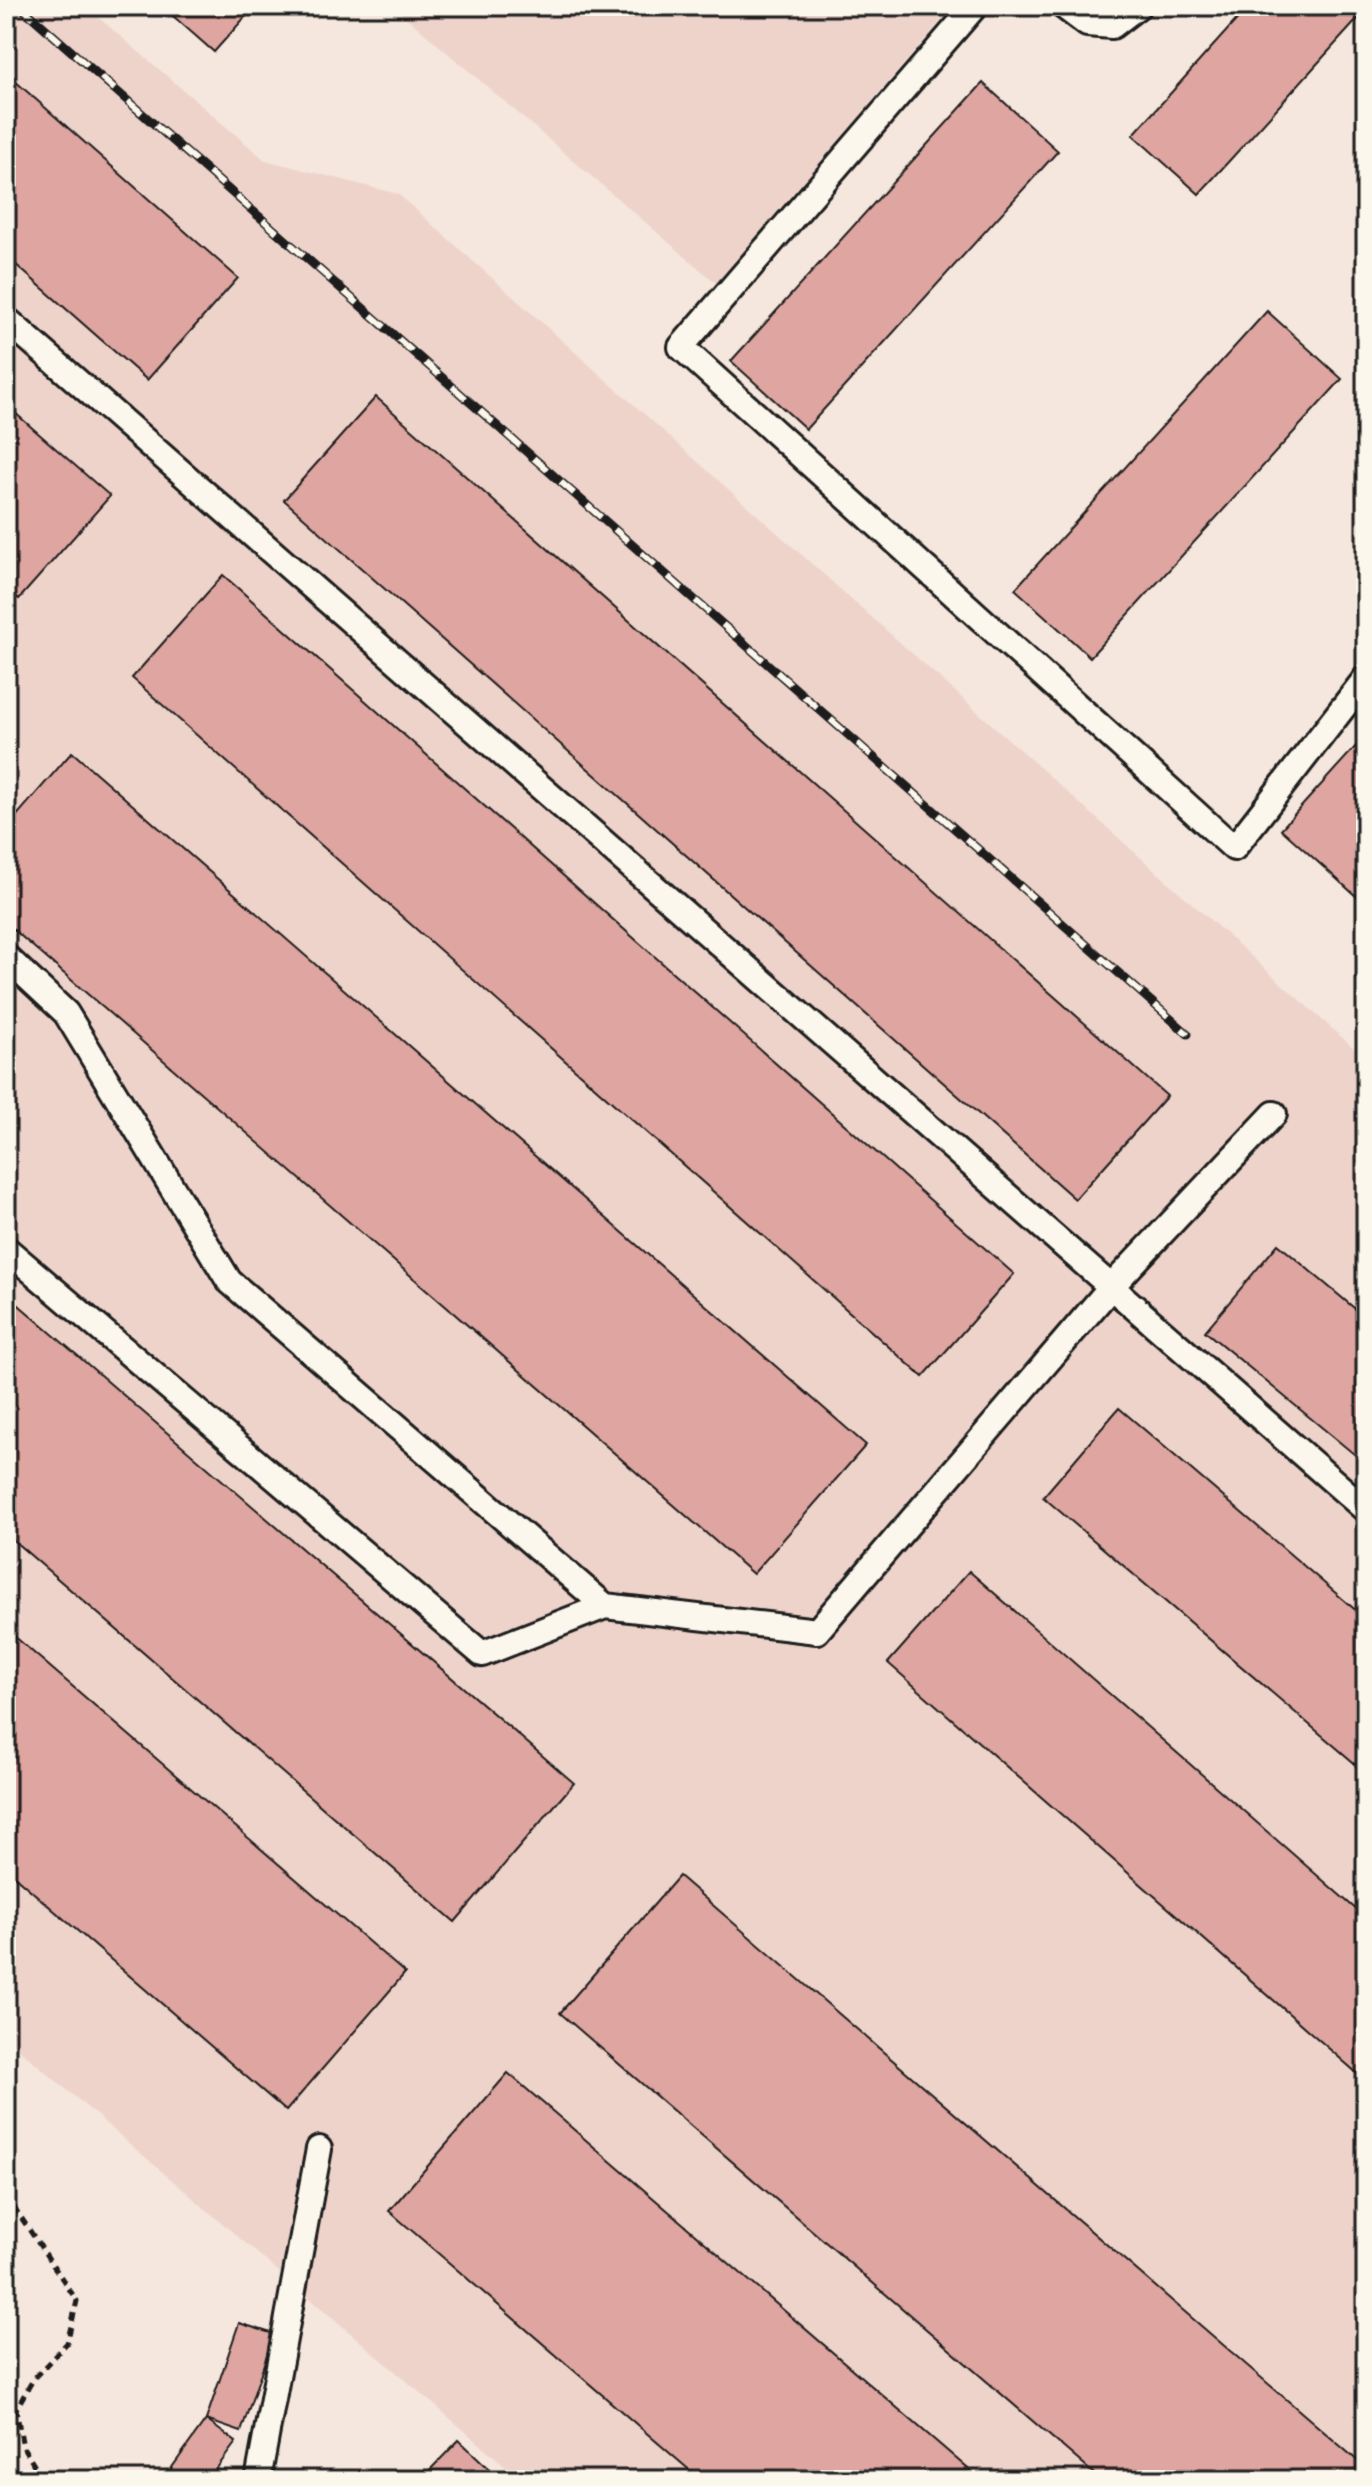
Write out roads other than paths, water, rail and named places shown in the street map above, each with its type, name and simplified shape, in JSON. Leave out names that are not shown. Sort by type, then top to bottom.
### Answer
[{"type":"lane","points":[[975,6],[681,347],[1234,848],[1366,678]]},
{"type":"lane","points":[[1063,6],[1087,24],[1112,26],[1138,6]]},
{"type":"lane","points":[[6,319],[1366,1510]]},
{"type":"lane","points":[[6,957],[66,1013],[229,1281],[605,1606]]},
{"type":"lane","points":[[6,1249],[482,1654],[605,1606],[817,1631],[1111,1287],[1274,1114]]},
{"type":"lane","points":[[258,2480],[319,2149]]},
{"type":"railway","points":[[20,6],[1188,1034]]}]
